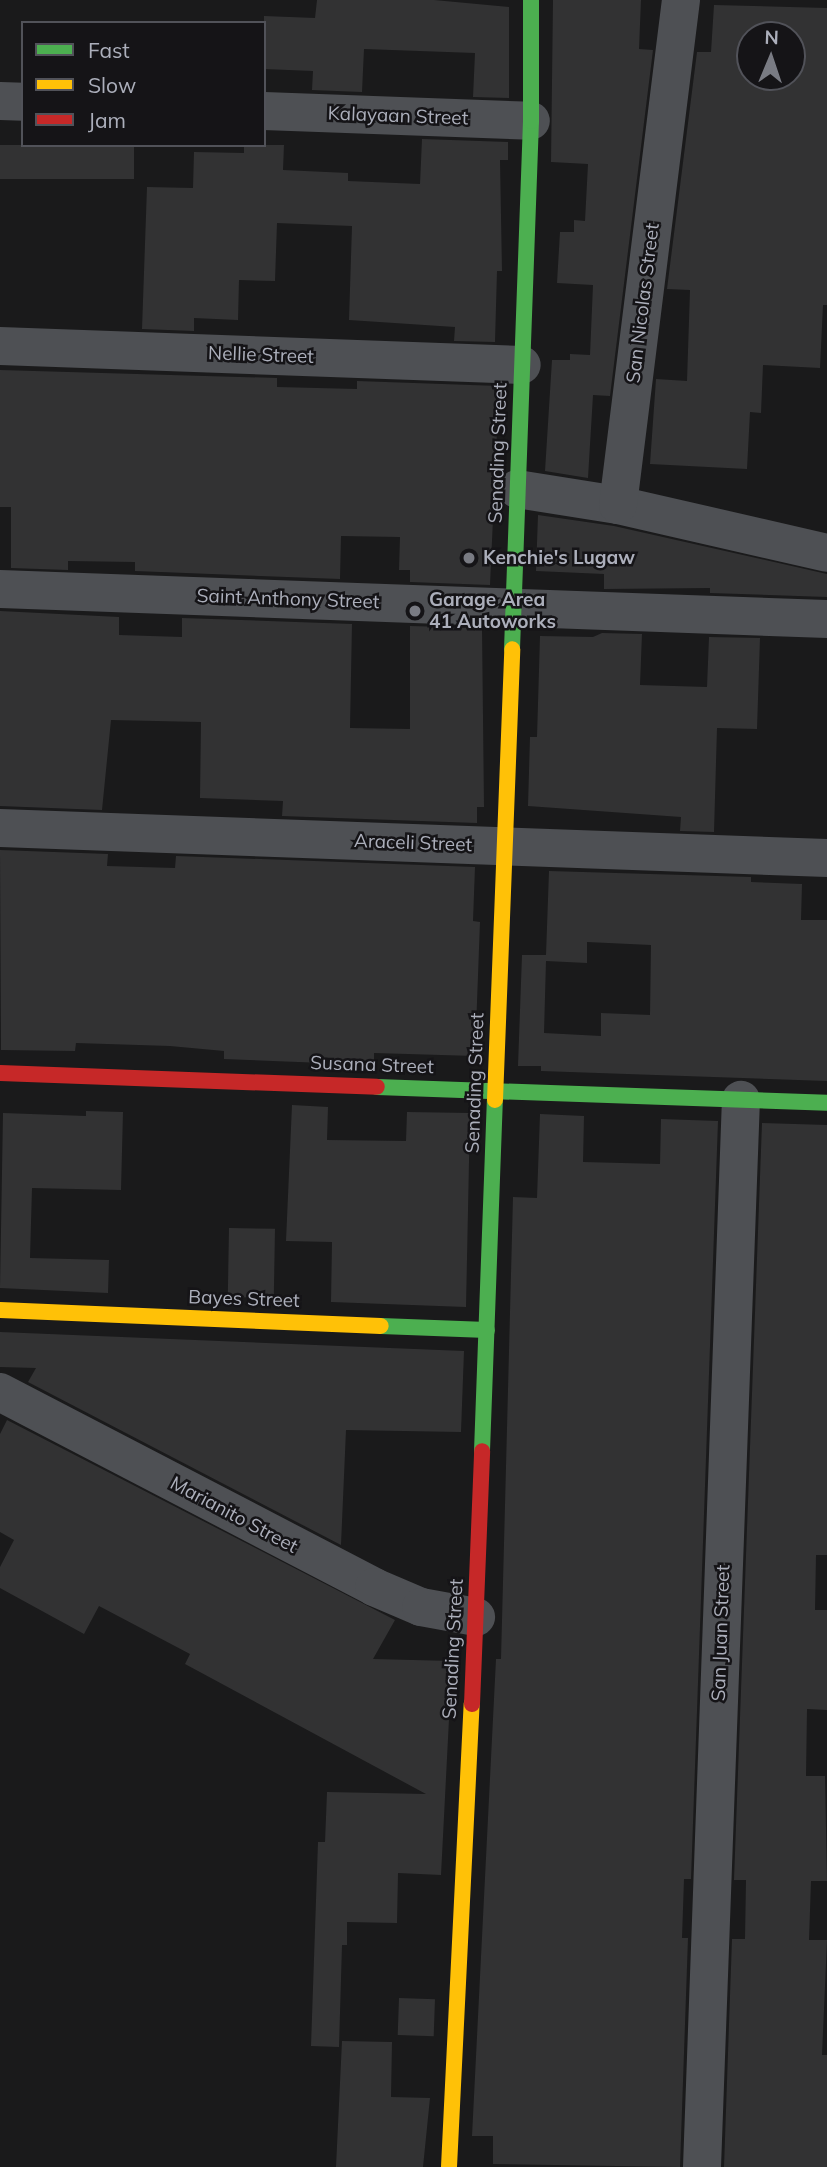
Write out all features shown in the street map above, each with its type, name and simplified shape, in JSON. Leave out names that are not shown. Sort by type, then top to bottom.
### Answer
[{"type":"street","name":"Senading Street","points":[[449,2167],[487,1330],[531,121],[531,0]]},
{"type":"street","name":"San Nicolas Street","points":[[618,505],[681,0]]},
{"type":"street","points":[[0,102],[21,102]]},
{"type":"street","name":"Kalayaan Street","points":[[266,111],[531,121]]},
{"type":"street","name":"Nellie Street","points":[[0,346],[522,365]]},
{"type":"street","points":[[517,489],[618,505],[827,553]]},
{"type":"street","name":"Saint Anthony Street","points":[[0,589],[827,619]]},
{"type":"street","name":"Araceli Street","points":[[0,828],[827,858]]},
{"type":"street","name":"Susana Street","points":[[0,1073],[827,1103]]},
{"type":"street","name":"San Juan Street","points":[[702,2167],[741,1100]]},
{"type":"street","name":"Bayes Street","points":[[0,1310],[487,1330]]},
{"type":"street","name":"Marianito Street","points":[[0,1392],[374,1587],[421,1607],[476,1617]]},
{"type":"building","points":[[317,0],[434,0],[509,7],[509,98],[473,97],[475,53],[364,49],[362,92],[312,90],[313,71],[266,69],[264,16],[315,18]]},
{"type":"building","points":[[553,0],[641,0],[639,49],[653,50],[610,396],[593,395],[588,478],[545,471],[552,360],[570,360],[570,354],[590,355],[593,285],[557,283],[560,232],[574,232],[574,220],[585,221],[588,164],[551,162]]},
{"type":"building","points":[[714,5],[827,8],[827,305],[823,305],[820,368],[763,365],[761,413],[750,412],[747,469],[650,464],[656,379],[687,381],[690,290],[667,289],[697,52],[711,52]]},
{"type":"building","points":[[422,139],[508,142],[508,160],[500,160],[502,271],[497,271],[495,342],[454,341],[455,327],[349,320],[352,226],[277,223],[275,281],[239,280],[238,320],[194,318],[194,331],[142,329],[147,187],[193,188],[194,152],[244,153],[244,147],[284,145],[283,170],[348,173],[348,181],[420,184]]},
{"type":"building","points":[[0,145],[134,147],[134,179],[0,179]]},
{"type":"building","points":[[0,370],[277,378],[277,387],[357,389],[357,381],[499,386],[490,585],[410,582],[410,570],[399,570],[400,537],[341,536],[340,579],[135,571],[135,562],[68,561],[68,570],[11,568],[11,507],[0,507]]},
{"type":"building","points":[[538,515],[614,526],[827,574],[827,597],[710,593],[710,588],[604,589],[604,574],[536,571]]},
{"type":"building","points":[[0,611],[119,617],[119,635],[182,637],[182,618],[352,624],[350,728],[410,729],[410,626],[482,628],[484,807],[477,807],[477,823],[282,816],[283,801],[200,798],[201,722],[111,720],[102,810],[0,806]]},
{"type":"building","points":[[602,633],[642,634],[640,685],[707,687],[709,637],[760,638],[757,729],[717,728],[714,832],[680,831],[681,817],[528,806],[530,737],[537,737],[540,636],[593,637]]},
{"type":"building","points":[[0,850],[108,854],[107,866],[175,868],[176,856],[475,867],[473,921],[480,922],[475,1056],[374,1053],[374,1065],[224,1059],[224,1051],[170,1046],[76,1043],[75,1051],[1,1050]]},
{"type":"building","points":[[549,871],[751,877],[751,882],[802,884],[801,920],[827,920],[827,1081],[541,1071],[541,1066],[518,1066],[522,955],[546,955]],"holes":[[[587,942],[651,945],[650,1015],[601,1013],[601,1036],[544,1033],[546,961],[587,963]]]},
{"type":"building","points":[[292,1105],[328,1107],[327,1140],[406,1141],[407,1112],[470,1113],[466,1307],[331,1302],[332,1242],[286,1241]]},
{"type":"building","points":[[86,1111],[123,1112],[121,1190],[32,1188],[30,1258],[109,1260],[108,1293],[0,1288],[3,1113],[86,1116]]},
{"type":"building","points":[[540,1114],[584,1116],[583,1162],[660,1164],[661,1119],[718,1121],[691,1879],[684,1879],[682,1938],[688,1938],[680,2167],[493,2164],[493,2136],[472,2136],[496,1659],[501,1659],[513,1197],[537,1198]]},
{"type":"building","points":[[762,1123],[827,1125],[827,1555],[816,1555],[815,1610],[827,1610],[827,1710],[807,1709],[806,1776],[825,1776],[827,1881],[811,1881],[809,1940],[827,1940],[822,2055],[827,2055],[827,2167],[724,2167],[732,1939],[745,1939],[746,1880],[734,1880]]},
{"type":"building","points":[[229,1228],[275,1229],[274,1298],[228,1297]]},
{"type":"building","points":[[0,1332],[464,1351],[461,1432],[346,1430],[341,1545],[28,1382],[36,1368],[0,1367]]},
{"type":"building","points":[[7,1420],[395,1620],[373,1659],[452,1661],[441,1875],[398,1873],[397,1923],[347,1922],[347,1945],[342,1945],[339,2047],[311,2046],[318,1842],[325,1842],[327,1792],[426,1794],[185,1664],[190,1654],[99,1606],[84,1634],[0,1588],[0,1567],[14,1540],[0,1532],[0,1434]]},
{"type":"building","points":[[399,1998],[435,1999],[434,2036],[398,2035]]},
{"type":"building","points":[[342,2041],[392,2042],[391,2097],[430,2098],[423,2167],[336,2167]]},
{"type":"traffic: fast","points":[[512,649],[531,121],[531,0]]},
{"type":"traffic: fast","points":[[377,1087],[827,1103]]},
{"type":"traffic: fast","points":[[482,1451],[495,1100]]},
{"type":"traffic: fast","points":[[381,1326],[487,1330]]},
{"type":"traffic: slow","points":[[495,1100],[512,649]]},
{"type":"traffic: slow","points":[[0,1310],[381,1326]]},
{"type":"traffic: slow","points":[[449,2167],[472,1704]]},
{"type":"traffic: jam","points":[[0,1073],[377,1087]]},
{"type":"traffic: jam","points":[[472,1704],[482,1451]]},
{"type":"place","name":"Kenchie's Lugaw","points":[[469,558]]},
{"type":"place","name":"Garage Area 41 Autoworks","points":[[415,611]]}]
